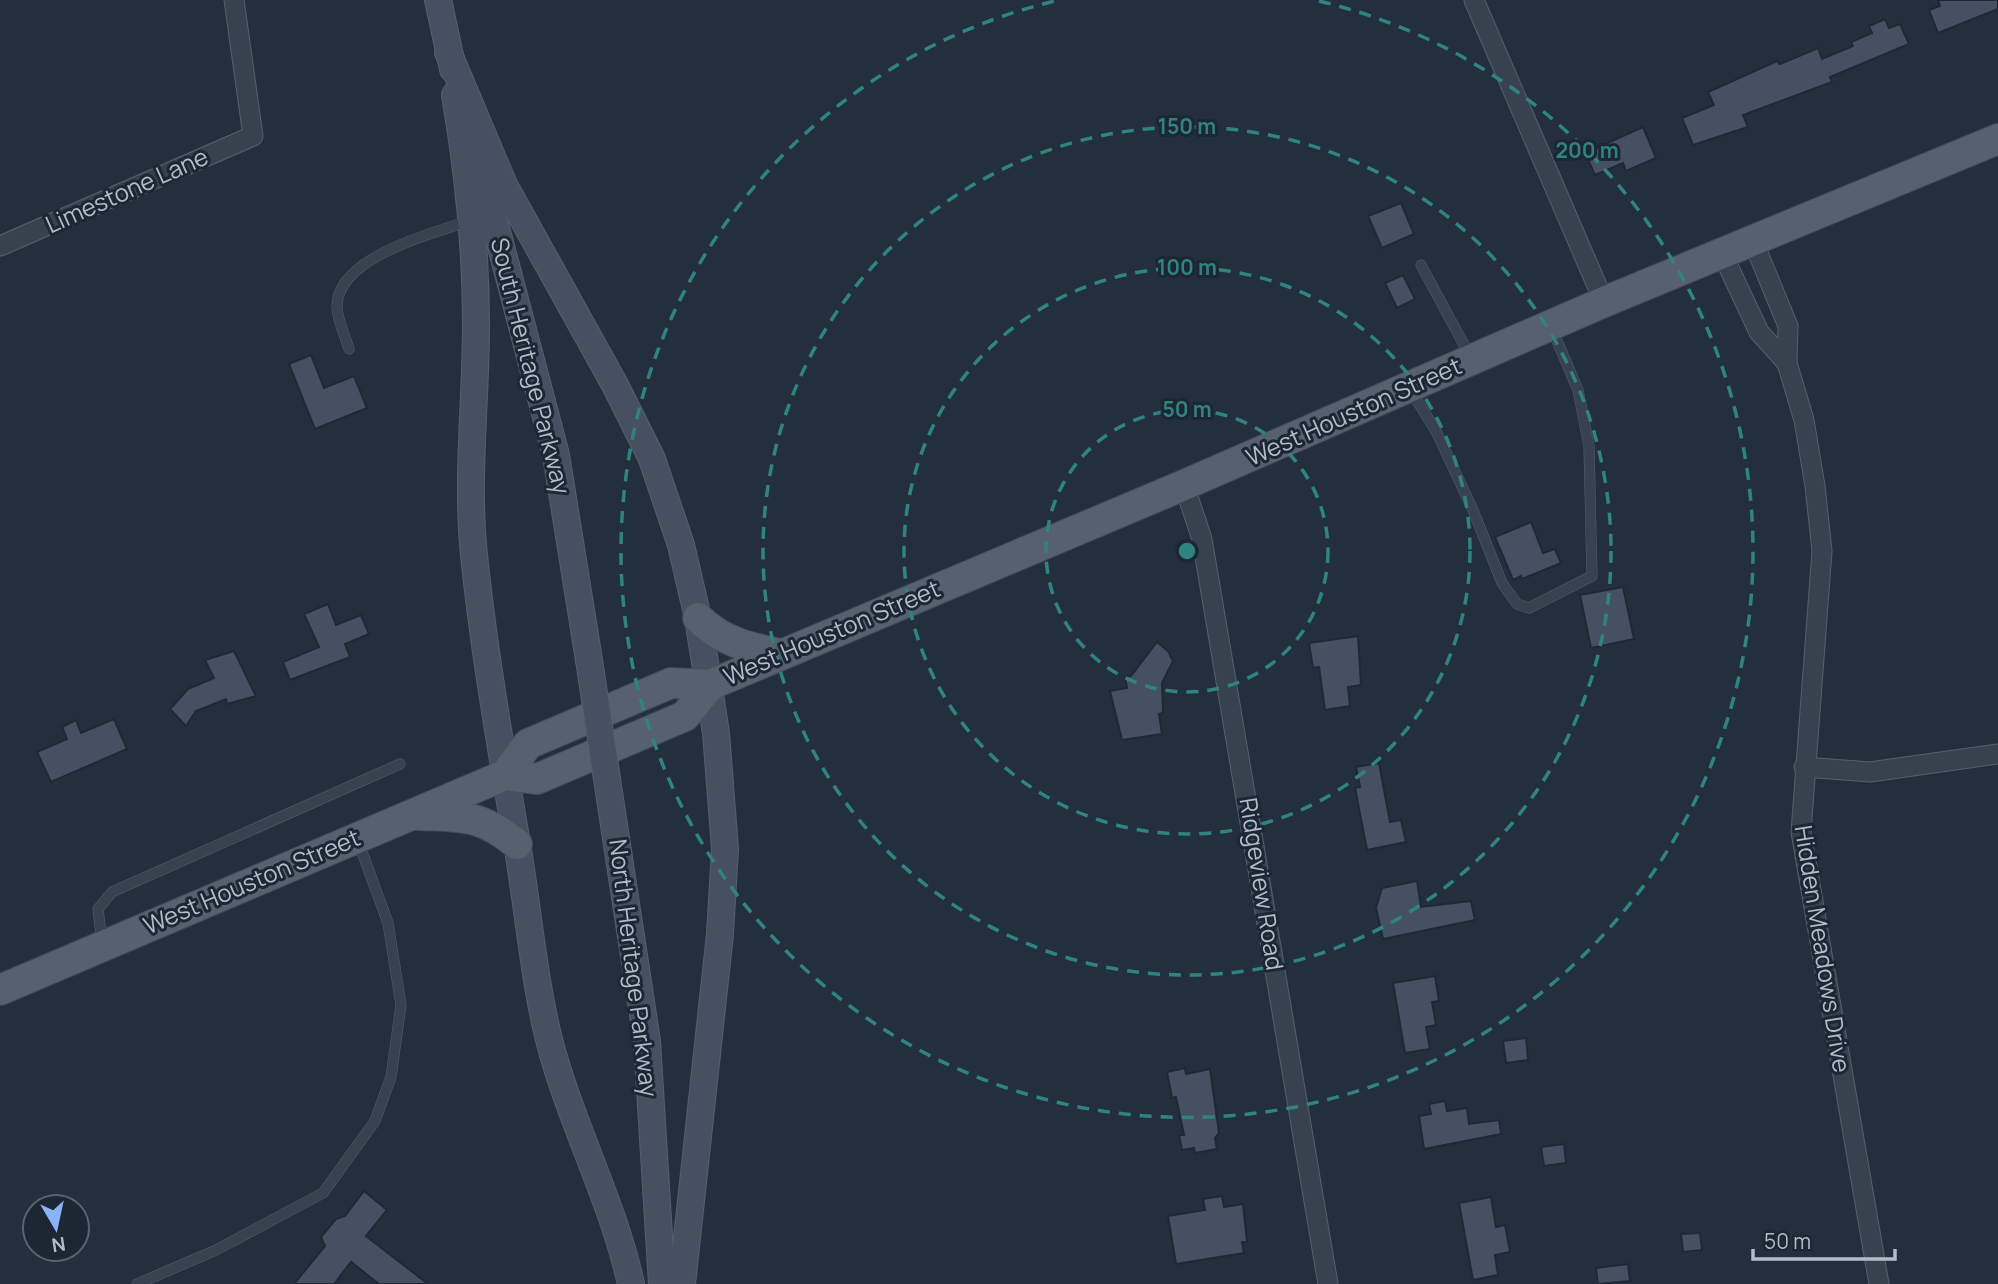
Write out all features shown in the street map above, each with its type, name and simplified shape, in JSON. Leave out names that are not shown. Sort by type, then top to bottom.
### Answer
[{"type":"main road","name":"South Heritage Parkway","points":[[438,0],[482,216],[556,455],[600,737]]},
{"type":"main road","points":[[448,52],[504,185],[615,385],[652,459],[681,545],[698,618],[710,685],[725,849],[720,934],[682,1284]]},
{"type":"main road","name":"West Houston Street","points":[[0,990],[505,775],[528,744],[671,684],[710,685],[1184,485],[1604,302],[1998,139]]},
{"type":"main road","points":[[482,216],[470,479],[474,554],[505,775],[544,1020],[569,1101],[623,1248],[631,1284]]},
{"type":"main road","points":[[698,618],[716,635],[733,644],[780,654]]},
{"type":"main road","name":"North Heritage Parkway","points":[[600,737],[647,1041],[662,1284]]},
{"type":"main road","points":[[410,815],[474,818],[493,825],[517,844]]},
{"type":"street","name":"Limestone Lane","points":[[0,246],[253,136],[234,0]]},
{"type":"street","points":[[1474,0],[1604,302]]},
{"type":"street","name":"Hidden Meadows Drive","points":[[1753,241],[1788,326],[1787,363],[1804,420],[1822,551],[1801,832],[1879,1284]]},
{"type":"street","name":"Hidden Meadows Drive","points":[[1722,253],[1759,332],[1787,363]]},
{"type":"street","name":"Ridgeview Road","points":[[1184,485],[1202,539],[1328,1284]]},
{"type":"street","points":[[1804,767],[1870,772],[1998,754]]},
{"type":"lane","points":[[349,349],[337,307],[343,282],[382,253],[482,216]]},
{"type":"lane","points":[[1421,265],[1472,360]]},
{"type":"lane","points":[[1409,388],[1436,431],[1473,510],[1502,583],[1517,604],[1529,608],[1548,600],[1592,576],[1589,446],[1578,390],[1550,326]]},
{"type":"lane","points":[[103,945],[98,909],[112,892],[400,764]]},
{"type":"lane","points":[[137,1284],[216,1250],[323,1193],[375,1121],[391,1077],[401,1005],[388,923],[356,838]]},
{"type":"building","points":[[1938,0],[1998,0],[1998,9],[1938,33],[1929,10],[1940,6]]},
{"type":"building","points":[[1885,19],[1889,28],[1900,24],[1909,44],[1830,77],[1832,82],[1743,115],[1748,127],[1693,145],[1682,118],[1714,105],[1708,92],[1777,61],[1780,64],[1818,48],[1822,59],[1853,46],[1851,42],[1872,33],[1869,26]]},
{"type":"building","points":[[1643,127],[1656,158],[1626,171],[1623,163],[1595,175],[1585,153]]},
{"type":"building","points":[[1401,203],[1414,234],[1382,248],[1368,216]]},
{"type":"building","points":[[1403,275],[1415,299],[1397,308],[1385,283]]},
{"type":"building","points":[[311,355],[324,388],[354,376],[367,408],[315,429],[289,364]]},
{"type":"building","points":[[1531,522],[1543,553],[1555,549],[1561,563],[1513,580],[1495,537]]},
{"type":"building","points":[[1623,587],[1634,639],[1591,648],[1580,595]]},
{"type":"building","points":[[328,604],[336,625],[361,615],[369,634],[345,644],[350,657],[290,680],[283,662],[319,647],[304,614]]},
{"type":"building","points":[[1358,636],[1361,685],[1348,687],[1350,706],[1325,710],[1319,667],[1313,668],[1309,643]]},
{"type":"building","points":[[1157,642],[1168,651],[1173,661],[1162,683],[1163,713],[1159,714],[1162,734],[1122,740],[1110,691],[1127,688],[1125,677],[1131,676]]},
{"type":"building","points":[[234,651],[256,696],[227,704],[226,699],[196,711],[186,726],[170,709],[188,689],[214,678],[205,660]]},
{"type":"building","points":[[114,719],[127,749],[51,782],[37,752],[67,739],[62,727],[76,720],[81,733]]},
{"type":"building","points":[[1379,763],[1390,822],[1401,820],[1406,842],[1367,850],[1355,788],[1360,787],[1356,767]]},
{"type":"building","points":[[1417,881],[1421,907],[1471,901],[1475,920],[1383,939],[1376,908],[1382,888]]},
{"type":"building","points":[[1435,976],[1439,1001],[1432,1002],[1436,1025],[1426,1027],[1430,1049],[1405,1053],[1393,983]]},
{"type":"building","points":[[1526,1038],[1528,1060],[1506,1063],[1503,1041]]},
{"type":"building","points":[[1185,1068],[1186,1074],[1210,1069],[1219,1133],[1215,1138],[1217,1149],[1195,1153],[1194,1148],[1182,1150],[1179,1135],[1184,1135],[1176,1097],[1172,1098],[1167,1072]]},
{"type":"building","points":[[1445,1101],[1447,1111],[1467,1108],[1469,1124],[1499,1120],[1501,1134],[1424,1149],[1419,1116],[1431,1114],[1429,1104]]},
{"type":"building","points":[[1564,1144],[1566,1163],[1544,1166],[1541,1147]]},
{"type":"building","points":[[364,1191],[387,1210],[366,1236],[428,1284],[379,1284],[351,1262],[334,1284],[294,1284],[325,1246],[321,1237],[336,1219],[345,1216]]},
{"type":"building","points":[[1222,1196],[1224,1207],[1243,1204],[1247,1242],[1242,1242],[1244,1253],[1176,1264],[1168,1216],[1205,1210],[1203,1199]]},
{"type":"building","points":[[1491,1197],[1496,1227],[1505,1225],[1510,1252],[1495,1255],[1498,1275],[1473,1280],[1459,1203]]},
{"type":"building","points":[[1700,1233],[1702,1250],[1683,1252],[1681,1234]]},
{"type":"building","points":[[1628,1264],[1630,1281],[1598,1284],[1596,1268]]}]
